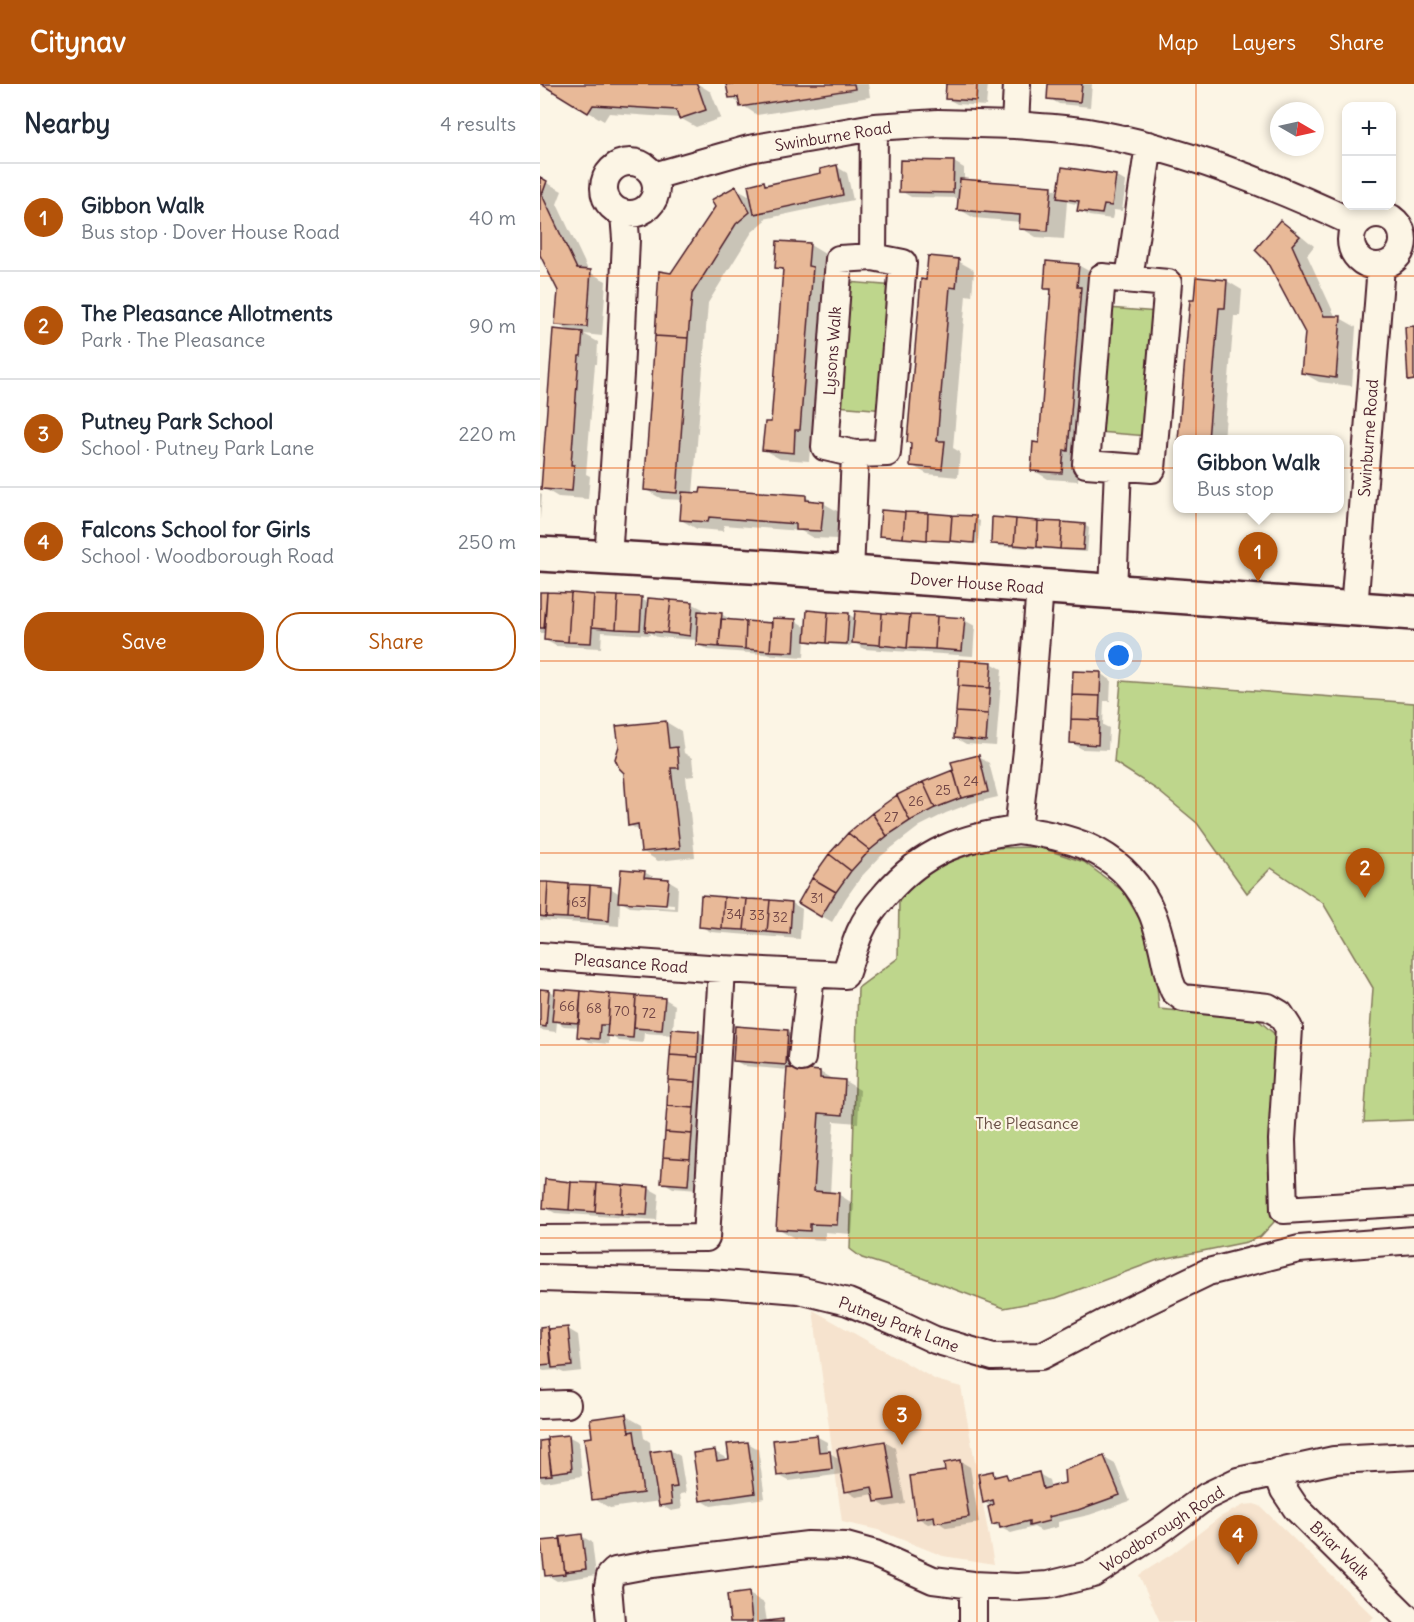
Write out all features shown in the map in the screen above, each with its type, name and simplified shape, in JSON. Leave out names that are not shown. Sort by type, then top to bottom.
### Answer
[{"type":"street","points":[[1015,125],[1017,84]]},
{"type":"street","name":"Swinburne Road","points":[[654,176],[749,149],[874,127],[938,123],[1015,125],[1086,132],[1149,145],[1229,171],[1315,204],[1356,224]]},
{"type":"street","points":[[873,257],[874,127]]},
{"type":"street","points":[[1129,279],[1149,145]]},
{"type":"street","points":[[623,163],[641,164],[654,176],[656,194],[653,202],[640,213],[624,214],[615,211],[604,197],[605,180],[609,172],[623,163]]},
{"type":"street","points":[[1379,213],[1388,216],[1401,227],[1403,245],[1394,260],[1381,266],[1371,266],[1362,262],[1351,248],[1350,240],[1356,224],[1362,218],[1379,213]]},
{"type":"street","points":[[608,559],[620,374],[626,238],[624,214]]},
{"type":"street","name":"Lysons Walk","points":[[873,257],[903,263],[886,453],[855,454],[825,447],[839,260],[873,257]]},
{"type":"street","name":"Swinburne Road","points":[[1354,609],[1381,266]]},
{"type":"street","points":[[1102,277],[1129,279],[1168,283],[1152,469],[1086,464],[1102,277]]},
{"type":"street","points":[[850,573],[855,454]]},
{"type":"street","points":[[1113,592],[1118,466]]},
{"type":"street","name":"Dover House Road","points":[[540,554],[850,573],[1414,613]]},
{"type":"street","points":[[1018,830],[1040,587]]},
{"type":"street","points":[[540,1239],[706,1238],[722,969],[845,975],[860,931],[873,908],[891,887],[919,861],[954,844],[983,834],[1018,830],[1048,834],[1086,845],[1115,863],[1140,890],[1153,915],[1170,981],[1174,991],[1183,998],[1268,1008],[1280,1014],[1289,1028],[1282,1140],[1284,1210],[1414,1202]]},
{"type":"street","name":"Pleasance Road","points":[[540,956],[722,969]]},
{"type":"street","points":[[802,1058],[811,974]]},
{"type":"street","name":"Putney Park Lane","points":[[540,1278],[710,1283],[799,1290],[848,1302],[934,1340],[993,1357],[1041,1356],[1208,1272],[1299,1249],[1414,1240]]},
{"type":"street","points":[[540,1405],[567,1404]]},
{"type":"street","name":"Woodborough Road","points":[[611,1622],[608,1586],[610,1576],[615,1571],[808,1545],[846,1546],[875,1554],[933,1580],[1017,1587],[1048,1585],[1093,1574],[1155,1534],[1207,1496],[1238,1481],[1334,1460],[1414,1456]]},
{"type":"street","name":"Briar Walk","points":[[1277,1473],[1284,1490],[1296,1508],[1411,1622]]},
{"type":"street","points":[[973,1585],[973,1622]]},
{"type":"shaded area","points":[[813,1310],[936,1380],[961,1387],[994,1564],[943,1556],[878,1530],[842,1522]]},
{"type":"shaded area","points":[[1244,1505],[1260,1506],[1374,1617],[1368,1622],[1160,1622],[1139,1575],[1172,1554],[1220,1517]]},
{"type":"green space","points":[[847,282],[896,286],[886,410],[836,406]]},
{"type":"green space","points":[[1108,308],[1158,312],[1148,436],[1098,432]]},
{"type":"green space","points":[[1121,681],[1414,703],[1414,1120],[1364,1122],[1373,988],[1323,903],[1271,868],[1247,893],[1197,823],[1156,789],[1114,762]]},
{"type":"green space","name":"The Pleasance","points":[[1038,847],[1084,862],[1123,891],[1142,923],[1155,962],[1159,1009],[1256,1018],[1278,1037],[1273,1158],[1274,1222],[1260,1237],[1247,1242],[1158,1260],[1056,1298],[1004,1308],[914,1274],[862,1258],[850,1249],[858,988],[898,958],[899,898],[935,867],[989,848]]},
{"type":"building","points":[[541,84],[697,84],[706,110],[679,119],[676,110],[593,105],[588,113]]},
{"type":"building","points":[[726,84],[854,84],[855,89],[740,107],[738,97],[729,98]]},
{"type":"building","points":[[946,84],[977,84],[976,101],[945,99]]},
{"type":"building","points":[[1048,84],[1082,84],[1080,102],[1047,99]]},
{"type":"building","points":[[900,160],[954,161],[953,193],[899,192]]},
{"type":"building","points":[[837,165],[843,195],[754,214],[748,185],[764,181],[765,185],[821,173],[820,169]]},
{"type":"building","points":[[1062,167],[1116,175],[1112,206],[1104,205],[1102,214],[1077,211],[1079,201],[1057,198]]},
{"type":"building","points":[[540,177],[547,181],[542,195],[577,269],[591,270],[587,327],[555,325],[558,291],[540,255]]},
{"type":"building","points":[[960,179],[1052,186],[1048,231],[1019,229],[1020,215],[957,210]]},
{"type":"building","points":[[736,186],[750,212],[736,224],[692,294],[688,338],[655,336],[659,271],[671,273],[715,207],[711,200]]},
{"type":"building","points":[[1280,220],[1300,236],[1292,245],[1324,316],[1341,316],[1336,378],[1301,373],[1305,333],[1267,262],[1255,250]]},
{"type":"building","points":[[777,241],[810,243],[808,266],[813,267],[800,430],[795,430],[794,453],[762,450],[765,422],[771,422],[783,269],[775,268]]},
{"type":"building","points":[[928,256],[959,259],[956,288],[950,287],[937,441],[945,441],[942,469],[910,466],[911,443],[907,442],[921,279],[926,280]]},
{"type":"building","points":[[1046,261],[1079,264],[1077,287],[1081,287],[1068,451],[1064,450],[1062,473],[1031,471],[1033,442],[1039,443],[1051,289],[1044,289]]},
{"type":"building","points":[[1196,277],[1227,280],[1225,308],[1219,308],[1208,435],[1178,435],[1190,300],[1194,300]]},
{"type":"building","points":[[1414,326],[1414,380],[1408,381],[1405,327]]},
{"type":"building","points":[[553,329],[583,332],[581,356],[579,356],[571,465],[574,465],[572,491],[541,489]]},
{"type":"building","points":[[655,336],[688,338],[677,493],[644,490]]},
{"type":"building","points":[[701,488],[806,495],[806,500],[824,502],[821,531],[796,530],[796,524],[709,517],[708,522],[680,520],[682,492],[700,493]]},
{"type":"building","points":[[881,510],[905,512],[903,538],[879,536]]},
{"type":"building","points":[[905,512],[928,513],[927,540],[903,538]]},
{"type":"building","points":[[928,513],[952,515],[950,541],[927,540]]},
{"type":"building","points":[[952,515],[976,516],[974,543],[950,541]]},
{"type":"building","points":[[992,517],[1016,519],[1014,545],[991,544]]},
{"type":"building","points":[[1016,519],[1038,521],[1037,547],[1014,545]]},
{"type":"building","points":[[1038,521],[1062,522],[1060,549],[1037,547]]},
{"type":"building","points":[[1062,522],[1085,524],[1083,550],[1060,549]]},
{"type":"building","points":[[540,592],[547,592],[544,628],[540,628]]},
{"type":"building","points":[[547,592],[571,593],[568,642],[544,640]]},
{"type":"building","points":[[571,593],[594,595],[591,643],[568,642]]},
{"type":"building","points":[[594,595],[618,596],[616,629],[592,627]]},
{"type":"building","points":[[618,596],[642,597],[640,630],[616,629]]},
{"type":"building","points":[[648,598],[671,600],[667,633],[645,631]]},
{"type":"building","points":[[671,600],[693,602],[690,636],[667,633]]},
{"type":"building","points":[[807,610],[828,612],[826,643],[805,641]]},
{"type":"building","points":[[698,611],[722,613],[719,647],[696,645]]},
{"type":"building","points":[[855,611],[882,613],[880,645],[852,643]]},
{"type":"building","points":[[828,612],[849,613],[847,644],[826,643]]},
{"type":"building","points":[[882,613],[910,615],[907,648],[880,645]]},
{"type":"building","points":[[910,615],[937,616],[935,649],[907,648]]},
{"type":"building","points":[[937,616],[965,618],[962,651],[935,649]]},
{"type":"building","points":[[772,618],[796,619],[794,652],[770,651]]},
{"type":"building","points":[[721,619],[746,621],[745,649],[719,647]]},
{"type":"building","points":[[746,621],[772,623],[770,651],[745,649]]},
{"type":"building","points":[[959,660],[992,662],[990,688],[958,686]]},
{"type":"building","points":[[1073,671],[1101,672],[1100,696],[1072,695]]},
{"type":"building","points":[[958,686],[990,688],[988,714],[956,712]]},
{"type":"building","points":[[1072,695],[1100,696],[1099,720],[1071,719]]},
{"type":"building","points":[[956,712],[988,714],[986,741],[954,738]]},
{"type":"building","points":[[1071,719],[1099,720],[1098,745],[1070,743]]},
{"type":"building","points":[[666,721],[669,748],[677,747],[679,768],[671,768],[680,848],[641,852],[638,824],[628,826],[624,773],[615,759],[619,746],[616,726]]},
{"type":"building","points":[[979,755],[988,792],[961,798],[951,762]]},
{"type":"building","points":[[953,770],[961,798],[935,808],[923,782]]},
{"type":"building","points":[[923,782],[935,808],[910,821],[897,795]]},
{"type":"building","points":[[897,795],[910,821],[887,836],[872,813]]},
{"type":"building","points":[[872,813],[887,836],[870,850],[848,833]]},
{"type":"building","points":[[848,833],[870,850],[851,871],[829,854]]},
{"type":"building","points":[[829,854],[851,871],[836,892],[812,878]]},
{"type":"building","points":[[621,869],[645,871],[644,877],[669,879],[666,905],[618,902]]},
{"type":"building","points":[[812,878],[836,892],[821,917],[798,903]]},
{"type":"building","points":[[540,882],[548,882],[546,917],[540,916]]},
{"type":"building","points":[[548,882],[569,884],[567,918],[546,917]]},
{"type":"building","points":[[569,884],[590,885],[588,919],[567,918]]},
{"type":"building","points":[[590,885],[611,887],[609,921],[588,919]]},
{"type":"building","points":[[701,895],[724,897],[722,929],[699,927]]},
{"type":"building","points":[[724,897],[747,899],[744,930],[722,929]]},
{"type":"building","points":[[747,899],[770,900],[767,932],[744,930]]},
{"type":"building","points":[[770,900],[792,902],[790,934],[767,932]]},
{"type":"building","points":[[540,989],[549,990],[546,1027],[540,1026]]},
{"type":"building","points":[[555,989],[581,991],[579,1023],[552,1021]]},
{"type":"building","points":[[581,991],[610,994],[608,1025],[600,1025],[599,1039],[577,1037]]},
{"type":"building","points":[[610,994],[636,996],[633,1038],[607,1036]]},
{"type":"building","points":[[636,996],[665,998],[662,1030],[634,1028]]},
{"type":"building","points":[[735,1026],[788,1030],[786,1065],[733,1061]]},
{"type":"building","points":[[672,1029],[699,1031],[698,1057],[670,1055]]},
{"type":"building","points":[[670,1055],[698,1057],[696,1082],[668,1080]]},
{"type":"building","points":[[787,1068],[820,1071],[820,1078],[845,1080],[843,1115],[819,1113],[814,1191],[839,1193],[837,1225],[810,1224],[810,1231],[776,1229]]},
{"type":"building","points":[[668,1080],[696,1082],[694,1108],[667,1106]]},
{"type":"building","points":[[667,1106],[694,1108],[692,1134],[665,1132]]},
{"type":"building","points":[[665,1132],[692,1134],[690,1159],[663,1157]]},
{"type":"building","points":[[663,1157],[690,1159],[688,1185],[661,1183]]},
{"type":"building","points":[[545,1179],[571,1182],[569,1210],[543,1208]]},
{"type":"building","points":[[571,1182],[597,1183],[595,1212],[569,1210]]},
{"type":"building","points":[[597,1183],[623,1185],[621,1214],[595,1212]]},
{"type":"building","points":[[623,1185],[649,1187],[647,1215],[621,1214]]},
{"type":"building","points":[[547,1326],[551,1364],[540,1365],[540,1327]]},
{"type":"building","points":[[568,1327],[572,1366],[552,1368],[548,1329]]},
{"type":"building","points":[[626,1414],[629,1432],[634,1431],[643,1493],[592,1500],[584,1438],[592,1437],[590,1419]]},
{"type":"building","points":[[569,1435],[572,1470],[551,1473],[547,1437]]},
{"type":"building","points":[[817,1435],[819,1452],[830,1451],[832,1469],[777,1476],[773,1440]]},
{"type":"building","points":[[547,1440],[552,1475],[540,1476],[540,1441]]},
{"type":"building","points":[[885,1441],[895,1499],[875,1502],[872,1487],[845,1492],[837,1449]]},
{"type":"building","points":[[748,1442],[755,1493],[700,1501],[693,1453],[715,1450],[717,1461],[729,1459],[727,1444]]},
{"type":"building","points":[[670,1449],[677,1487],[670,1488],[672,1504],[659,1506],[650,1452]]},
{"type":"building","points":[[1104,1456],[1120,1495],[1078,1510],[1048,1517],[1049,1521],[1029,1526],[1029,1521],[1000,1528],[999,1523],[992,1525],[988,1507],[994,1504],[993,1500],[983,1503],[978,1474],[993,1471],[994,1477],[1006,1474],[1008,1479],[1039,1472],[1043,1489],[1065,1483],[1064,1470]]},
{"type":"building","points":[[960,1460],[969,1517],[935,1523],[934,1516],[916,1519],[910,1476],[945,1471],[944,1463]]},
{"type":"building","points":[[582,1534],[586,1569],[565,1572],[560,1537]]},
{"type":"building","points":[[561,1539],[565,1574],[545,1576],[541,1541]]},
{"type":"building","points":[[749,1592],[752,1622],[730,1622],[727,1595]]},
{"type":"building","points":[[783,1619],[783,1622],[758,1622]]},
{"type":"place","name":"Gibbon Walk","points":[[1258,582]]},
{"type":"place","name":"The Pleasance Allotments","points":[[1365,898]]},
{"type":"place","name":"Putney Park School","points":[[902,1445]]},
{"type":"place","name":"Falcons School for Girls","points":[[1238,1565]]}]
